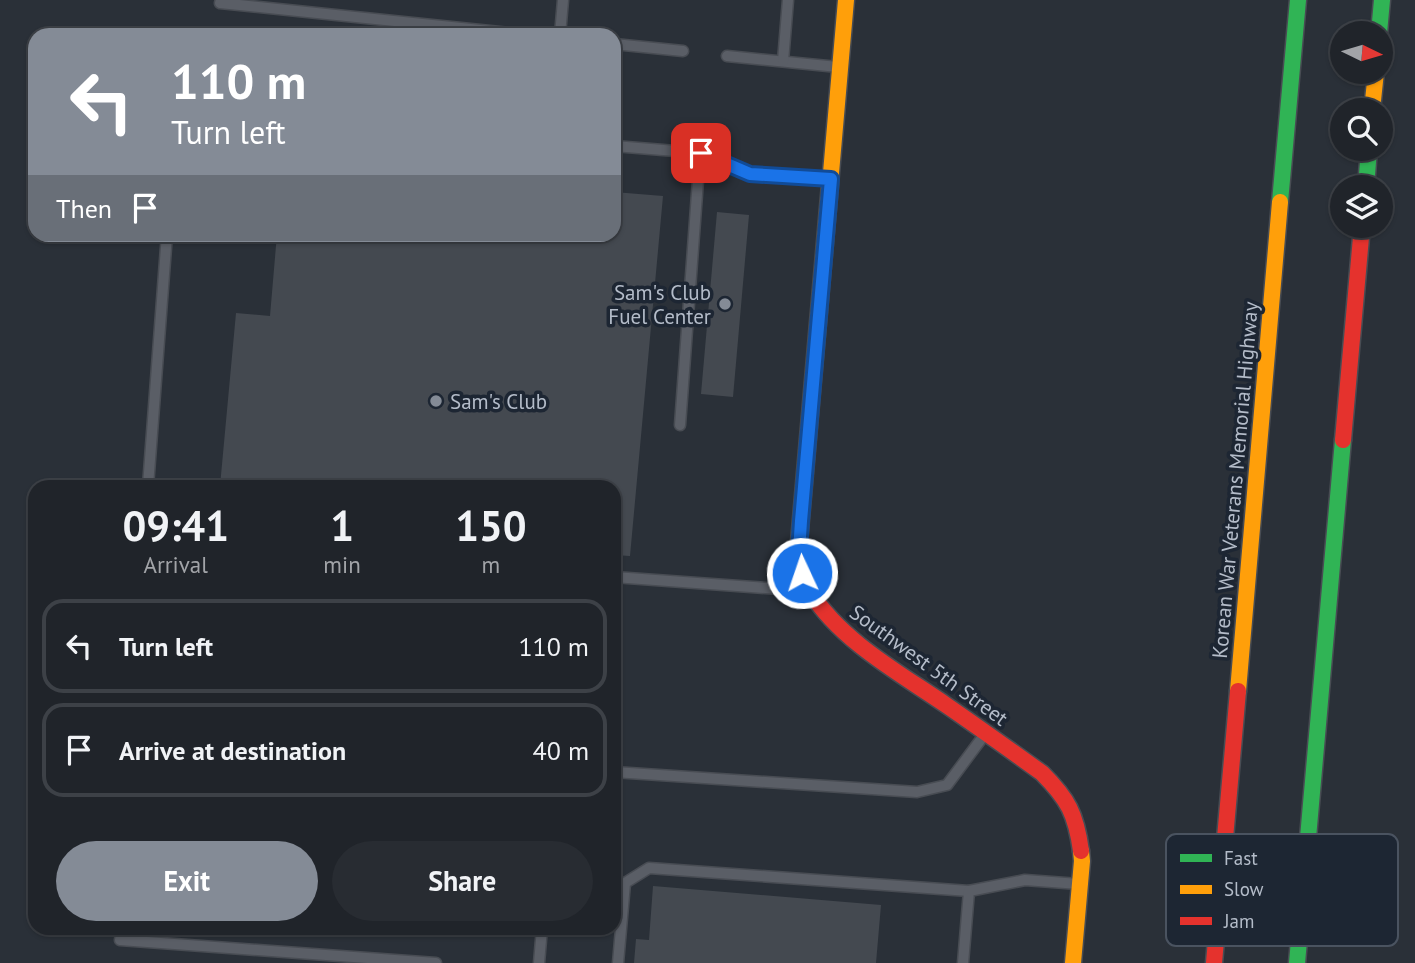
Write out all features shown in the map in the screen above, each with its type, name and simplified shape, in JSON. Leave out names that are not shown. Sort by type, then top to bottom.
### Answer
[{"type":"main road","name":"Southwest 5th Street","points":[[846,0],[801,521],[799,552],[802,573],[820,607],[834,622],[909,680],[1042,773],[1070,806],[1078,829],[1082,861],[1073,963]]},
{"type":"main road","name":"Korean War Veterans Memorial Highway","points":[[1225,834],[1298,0]]},
{"type":"main road","points":[[1380,21],[1382,0]]},
{"type":"main road","points":[[1308,834],[1361,238]]},
{"type":"lane","points":[[220,0],[220,3],[462,28]]},
{"type":"lane","points":[[561,28],[563,0]]},
{"type":"lane","points":[[783,61],[788,0]]},
{"type":"lane","points":[[621,45],[682,51]]},
{"type":"lane","points":[[727,55],[840,67]]},
{"type":"lane","points":[[621,147],[701,153],[750,174],[831,179]]},
{"type":"lane","points":[[680,425],[701,153]]},
{"type":"lane","points":[[148,480],[166,242]]},
{"type":"lane","points":[[621,577],[811,591]]},
{"type":"lane","points":[[621,772],[916,792],[947,785],[986,733]]},
{"type":"lane","points":[[621,929],[625,883],[649,868],[969,891],[1025,880],[1080,884]]},
{"type":"lane","points":[[963,963],[969,891]]},
{"type":"lane","points":[[120,935],[120,940],[436,963]]},
{"type":"lane","points":[[539,963],[541,935]]},
{"type":"lane","points":[[618,963],[620,935]]},
{"type":"building","name":"Sam's Club","points":[[621,193],[663,196],[630,556],[621,555],[621,480],[221,480],[236,313],[270,316],[276,242],[621,242]]},
{"type":"building","name":"Sam's Club Fuel Center","points":[[717,212],[749,215],[733,397],[701,394]]},
{"type":"building","points":[[653,886],[881,905],[876,963],[634,963],[636,939],[649,940]]},
{"type":"traffic: fast","points":[[1280,202],[1298,0]]},
{"type":"traffic: fast","points":[[1380,21],[1382,0]]},
{"type":"traffic: fast","points":[[1367,175],[1368,161]]},
{"type":"traffic: fast","points":[[1308,834],[1343,440]]},
{"type":"traffic: fast","points":[[1297,963],[1298,946]]},
{"type":"traffic: slow","points":[[799,542],[846,0]]},
{"type":"traffic: slow","points":[[1373,98],[1375,84]]},
{"type":"traffic: slow","points":[[1238,691],[1280,202]]},
{"type":"traffic: slow","points":[[1073,963],[1081,851]]},
{"type":"traffic: jam","points":[[1343,440],[1361,238]]},
{"type":"traffic: jam","points":[[799,542],[805,581],[811,593],[838,626],[873,655],[1042,773],[1069,808],[1081,851]]},
{"type":"traffic: jam","points":[[1225,834],[1238,691]]},
{"type":"traffic: jam","points":[[1214,963],[1216,946]]},
{"type":"place","name":"Sam's Club Fuel Center","points":[[725,304]]},
{"type":"place","name":"Sam's Club","points":[[436,401]]},
{"type":"route","points":[[701,153],[750,174],[831,179],[801,521],[799,552],[802,573]]}]
